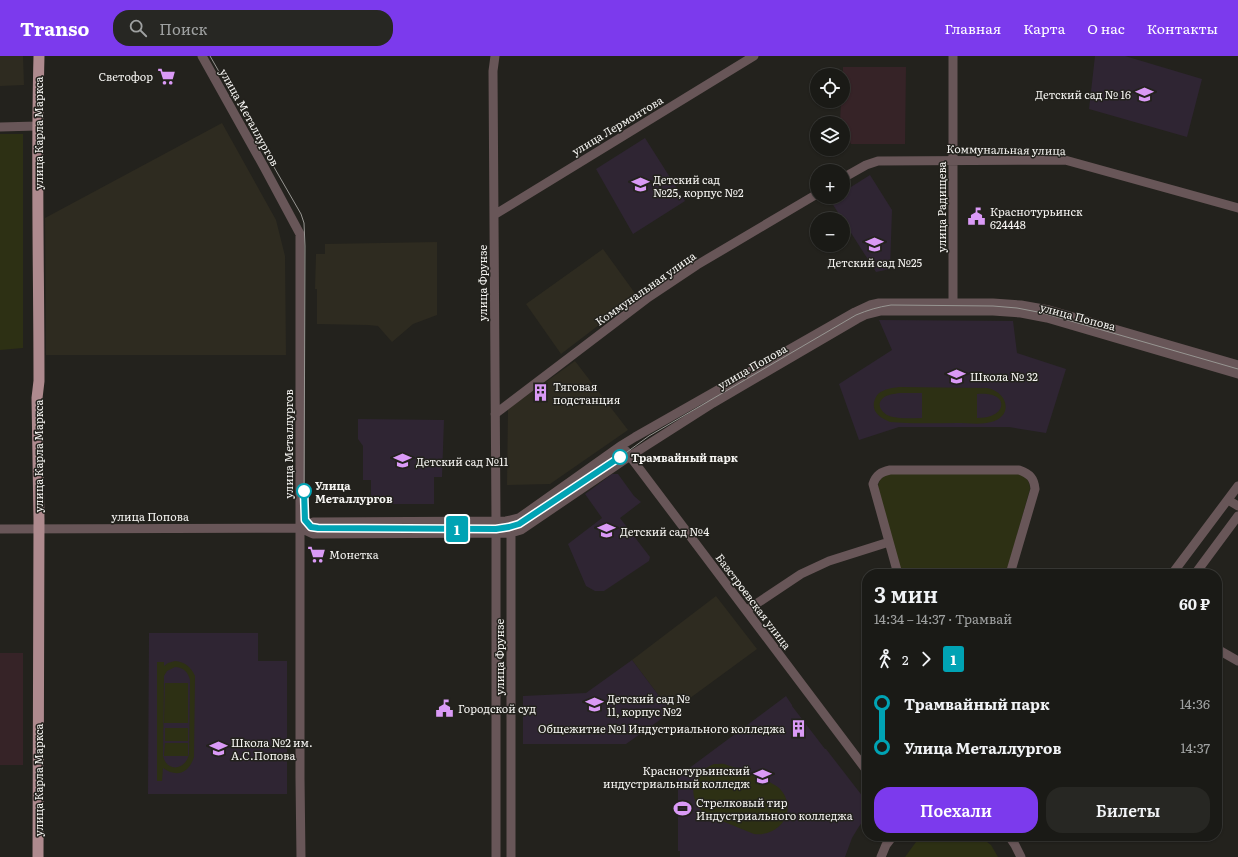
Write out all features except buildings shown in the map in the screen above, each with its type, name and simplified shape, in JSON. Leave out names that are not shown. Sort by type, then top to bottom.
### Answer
[{"type":"main road","name":"улица Карла Маркса","points":[[38,857],[39,528],[37,398],[39,373],[39,253],[37,126],[39,56]]},
{"type":"street","name":"улица Металлургов","points":[[202,56],[300,234],[301,857]]},
{"type":"street","name":"улица Фрунзе","points":[[495,56],[493,71],[496,510],[496,857]]},
{"type":"street","name":"улица Лермонтова","points":[[494,215],[754,56]]},
{"type":"street","name":"улица Радищева","points":[[953,307],[954,56]]},
{"type":"street","points":[[0,126],[37,126]]},
{"type":"street","name":"Коммунальная улица","points":[[850,174],[866,165],[878,161],[1065,160],[1238,208]]},
{"type":"street","name":"Коммунальная улица","points":[[495,414],[649,298],[697,265],[810,198]]},
{"type":"street","name":"улица Попова","points":[[0,529],[300,528],[313,522],[506,521],[519,518],[622,445],[862,308],[879,303],[888,302],[953,307],[1047,318],[1238,374]]},
{"type":"street","name":"улица Попова","points":[[300,528],[313,534],[511,533],[521,530],[713,402],[865,315],[874,312],[1000,304],[1021,305],[1049,310],[1238,365]]},
{"type":"street","name":"Базстроевская улица","points":[[622,445],[862,764]]},
{"type":"street","points":[[897,569],[873,484],[878,475],[883,471],[890,470],[1019,470],[1033,478],[1035,489],[1011,569]]},
{"type":"street","points":[[1176,569],[1238,486]]},
{"type":"street","points":[[1228,500],[1238,506]]},
{"type":"street","name":"улица Фрунзе","points":[[496,510],[506,521],[511,533],[511,857]]},
{"type":"street","points":[[1199,569],[1237,520],[1219,512]]},
{"type":"street","points":[[747,610],[801,574],[829,561],[889,542]]},
{"type":"street","points":[[1222,652],[1238,662]]},
{"type":"street","points":[[881,857],[889,841]]},
{"type":"street","points":[[1012,841],[1021,857]]},
{"type":"shaded area","points":[[0,56],[23,56],[24,85],[0,86]]},
{"type":"shaded area","name":"Детский сад № 16","points":[[1095,56],[1125,56],[1202,79],[1187,137],[1089,109]]},
{"type":"shaded area","points":[[906,67],[905,144],[851,144],[850,116],[840,116],[841,108],[850,108],[850,68],[843,68]]},
{"type":"shaded area","points":[[222,123],[276,220],[285,256],[286,355],[46,355],[45,218]]},
{"type":"shaded area","name":"Детский сад №25, корпус №2","points":[[645,138],[685,201],[633,234],[596,169]]},
{"type":"shaded area","name":"Детский сад №25","points":[[870,175],[892,210],[890,269],[876,272],[850,231],[850,212],[838,212],[833,204],[850,204],[850,188]]},
{"type":"shaded area","points":[[437,242],[437,315],[413,324],[392,342],[378,326],[317,324],[317,289],[315,289],[316,254],[325,254],[325,244]]},
{"type":"shaded area","points":[[603,249],[637,296],[561,354],[526,304]]},
{"type":"shaded area","name":"Школа № 32","points":[[879,320],[1013,321],[1017,353],[1066,369],[1046,433],[1009,427],[899,427],[859,440],[839,384],[892,350]]},
{"type":"shaded area","points":[[575,361],[628,430],[550,484],[507,485],[508,409]]},
{"type":"shaded area","name":"Детский сад №11","points":[[358,419],[444,420],[442,477],[434,477],[434,504],[371,504],[371,480],[363,480],[363,446],[358,439]]},
{"type":"shaded area","name":"Детский сад №4","points":[[612,474],[618,474],[634,496],[641,502],[620,518],[650,557],[649,561],[604,591],[595,591],[586,586],[568,544],[602,518],[585,494]]},
{"type":"shaded area","points":[[716,596],[757,649],[671,712],[632,660]]},
{"type":"shaded area","name":"Школа №2 им. А.С.Попова","points":[[149,633],[258,633],[258,661],[287,661],[287,794],[148,794]]},
{"type":"shaded area","points":[[0,653],[23,653],[23,765],[0,765]]},
{"type":"shaded area","name":"Детский сад № 11, корпус №2","points":[[632,660],[671,712],[626,744],[523,744],[523,696],[586,693]]},
{"type":"shaded area","name":"Краснотурьинский индустриальный колледж","points":[[786,696],[792,706],[862,796],[862,822],[852,838],[845,857],[680,857],[680,851],[678,851],[678,778],[680,778],[680,775]]},
{"type":"green space","points":[[0,134],[23,134],[23,348],[0,350]]},
{"type":"green space","points":[[899,387],[987,388],[1000,394],[1006,404],[1005,410],[1003,415],[998,419],[991,422],[974,424],[890,422],[880,417],[876,412],[874,409],[874,402],[880,392]],"holes":[[[900,393],[922,393],[922,418],[893,417],[882,411],[880,408],[880,402],[882,399],[888,395]],[[977,394],[989,394],[997,397],[1000,399],[1001,407],[991,416],[977,418]]]},
{"type":"green space","points":[[1019,474],[1026,478],[1029,482],[1030,489],[1007,569],[900,569],[878,487],[879,482],[886,475]]},
{"type":"green space","points":[[175,661],[185,664],[192,670],[195,676],[194,757],[189,767],[182,772],[173,773],[163,768],[162,781],[157,781],[157,662],[164,662],[164,666]],"holes":[[[175,667],[185,670],[190,680],[189,754],[181,766],[172,767],[168,765],[163,756],[164,676],[167,671]]]},
{"type":"green space","points":[[165,683],[188,683],[188,723],[164,723]]},
{"type":"green space","points":[[165,728],[188,728],[188,741],[165,741]]},
{"type":"green space","points":[[165,743],[188,743],[188,756],[164,756]]},
{"type":"green space","points":[[714,764],[724,764],[739,769],[763,779],[780,789],[788,805],[787,813],[779,827],[763,834],[754,834],[705,814],[695,800],[693,793],[694,786],[700,773]]},
{"type":"green space","points":[[986,841],[991,845],[998,857],[905,857],[916,842]]},
{"type":"tram line","points":[[210,56],[301,214],[304,223],[304,515],[307,522],[318,528],[496,529],[519,524],[649,436],[856,315],[891,305],[993,306],[1017,308],[1043,313],[1238,369]]},
{"type":"tram line","name":"1","points":[[304,491],[304,515],[305,520],[311,527],[496,529],[519,524],[620,457]]},
{"type":"place","name":"Светофор","points":[[166,76]]},
{"type":"place","name":"Детский сад № 16","points":[[1144,94]]},
{"type":"place","name":"Детский сад №25, корпус №2","points":[[640,185]]},
{"type":"place","name":"Краснотурьинск 624448","points":[[977,217]]},
{"type":"place","name":"Детский сад №25","points":[[875,244]]},
{"type":"place","name":"Школа № 32","points":[[957,376]]},
{"type":"place","name":"Тяговая подстанция","points":[[540,392]]},
{"type":"place","name":"Трамвайный парк","points":[[620,457]]},
{"type":"place","name":"Детский сад №11","points":[[403,461]]},
{"type":"place","name":"Улица Металлургов","points":[[304,491]]},
{"type":"place","name":"Детский сад №4","points":[[607,531]]},
{"type":"place","name":"Монетка","points":[[316,554]]},
{"type":"place","name":"Детский сад № 11, корпус №2","points":[[594,704]]},
{"type":"place","name":"Городской суд","points":[[445,708]]},
{"type":"place","name":"Общежитие №1 Индустриального колледжа","points":[[798,728]]},
{"type":"place","name":"Школа №2 им. А.С.Попова","points":[[218,748]]},
{"type":"place","name":"Краснотурьинский индустриальный колледж","points":[[763,776]]},
{"type":"place","name":"Стрелковый тир Индустриального колледжа","points":[[683,808]]}]
